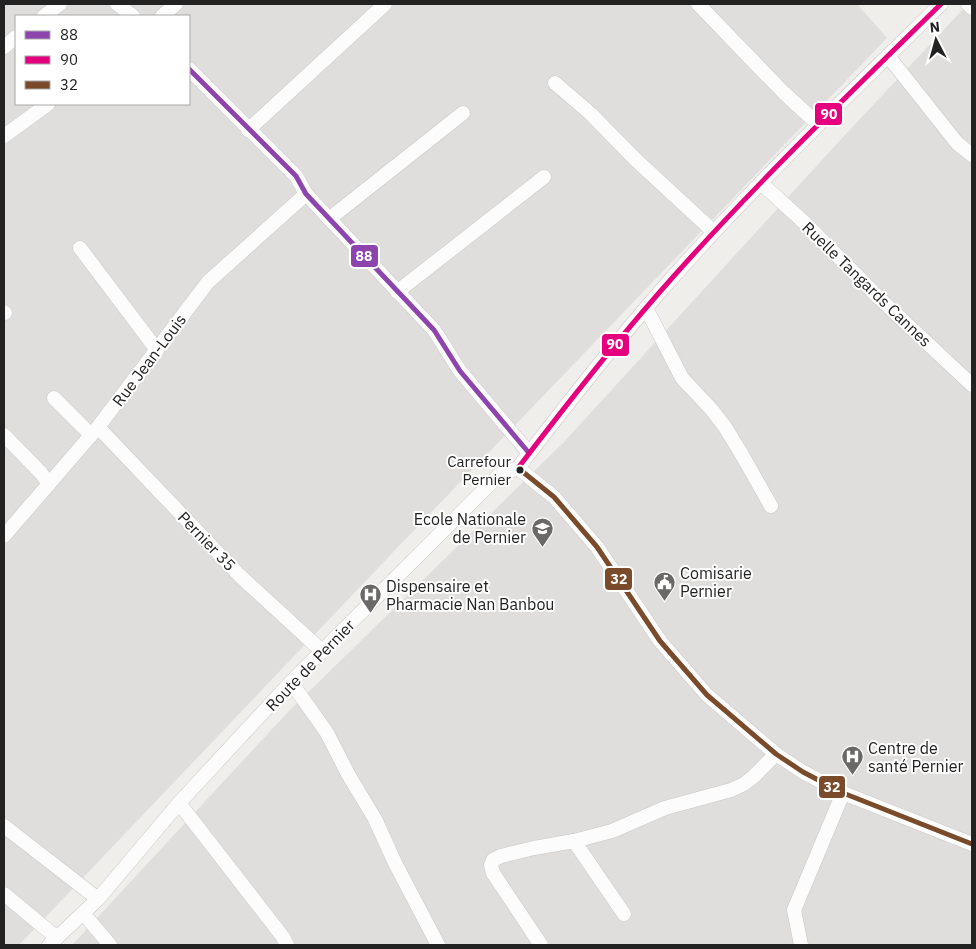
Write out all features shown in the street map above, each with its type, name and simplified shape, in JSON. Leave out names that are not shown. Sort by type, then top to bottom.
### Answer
[{"type":"street","points":[[45,15],[60,4]]},
{"type":"street","points":[[117,4],[132,15]]},
{"type":"street","points":[[163,15],[176,4]]},
{"type":"street","points":[[248,130],[386,4]]},
{"type":"street","points":[[698,4],[784,93],[818,124]]},
{"type":"street","points":[[941,4],[818,124],[714,232],[646,308],[590,375],[518,468],[554,497],[597,547],[660,641],[707,695],[776,754],[803,772],[844,793],[972,844]]},
{"type":"street","points":[[968,4],[972,8]]},
{"type":"street","points":[[4,47],[15,39]]},
{"type":"street","points":[[888,56],[957,143],[972,155]]},
{"type":"street","points":[[190,70],[296,176],[306,194],[434,330],[460,371],[529,453]]},
{"type":"street","points":[[555,83],[591,114],[635,159],[714,232]]},
{"type":"street","points":[[4,136],[47,105]]},
{"type":"street","points":[[329,219],[463,113]]},
{"type":"street","points":[[397,292],[544,177]]},
{"type":"street","name":"Ruelle Tangards Cannes","points":[[761,183],[806,224],[879,298],[972,384]]},
{"type":"street","name":"Rue Jean-Louis","points":[[5,532],[94,431],[208,282],[306,194]]},
{"type":"street","points":[[80,248],[157,350]]},
{"type":"street","points":[[646,308],[682,378],[725,427],[771,506]]},
{"type":"street","name":"Pernier 35","points":[[54,398],[94,431],[239,575],[322,651]]},
{"type":"street","points":[[4,435],[41,473],[49,484]]},
{"type":"street","name":"Route de Pernier","points":[[53,942],[98,898],[179,803],[291,682],[499,475],[518,468]]},
{"type":"street","points":[[291,682],[327,733],[348,774],[375,819],[395,863],[438,945]]},
{"type":"street","points":[[542,945],[492,873],[491,865],[493,860],[500,856],[612,831],[665,808],[731,790],[744,784],[776,754]]},
{"type":"street","points":[[801,945],[794,910],[844,793]]},
{"type":"street","points":[[179,803],[287,945]]},
{"type":"street","points":[[4,826],[98,898]]},
{"type":"street","points":[[574,841],[624,914]]},
{"type":"street","points":[[4,894],[53,942]]},
{"type":"street","points":[[83,913],[110,945]]},
{"type":"shaded area","points":[[4,4],[857,4],[887,38],[19,945],[4,945]]},
{"type":"shaded area","points":[[968,4],[972,4],[972,945],[72,945],[287,713],[563,443],[844,136]]},
{"type":"transit line","name":"90","points":[[518,468],[604,358],[692,256],[797,146],[941,4]]},
{"type":"transit line","name":"88","points":[[190,70],[296,176],[306,194],[434,330],[460,371],[529,453]]},
{"type":"transit line","name":"32","points":[[518,468],[554,497],[597,547],[660,641],[707,695],[776,754],[803,772],[843,793],[972,844]]},
{"type":"place","name":"Carrefour Pernier","points":[[520,470]]},
{"type":"place","name":"Ecole Nationale de Pernier","points":[[542,547]]},
{"type":"place","name":"Comisarie Pernier","points":[[664,601]]},
{"type":"place","name":"Dispensaire et Pharmacie Nan Banbou","points":[[370,614]]},
{"type":"place","name":"Centre de santé Pernier","points":[[852,776]]}]
